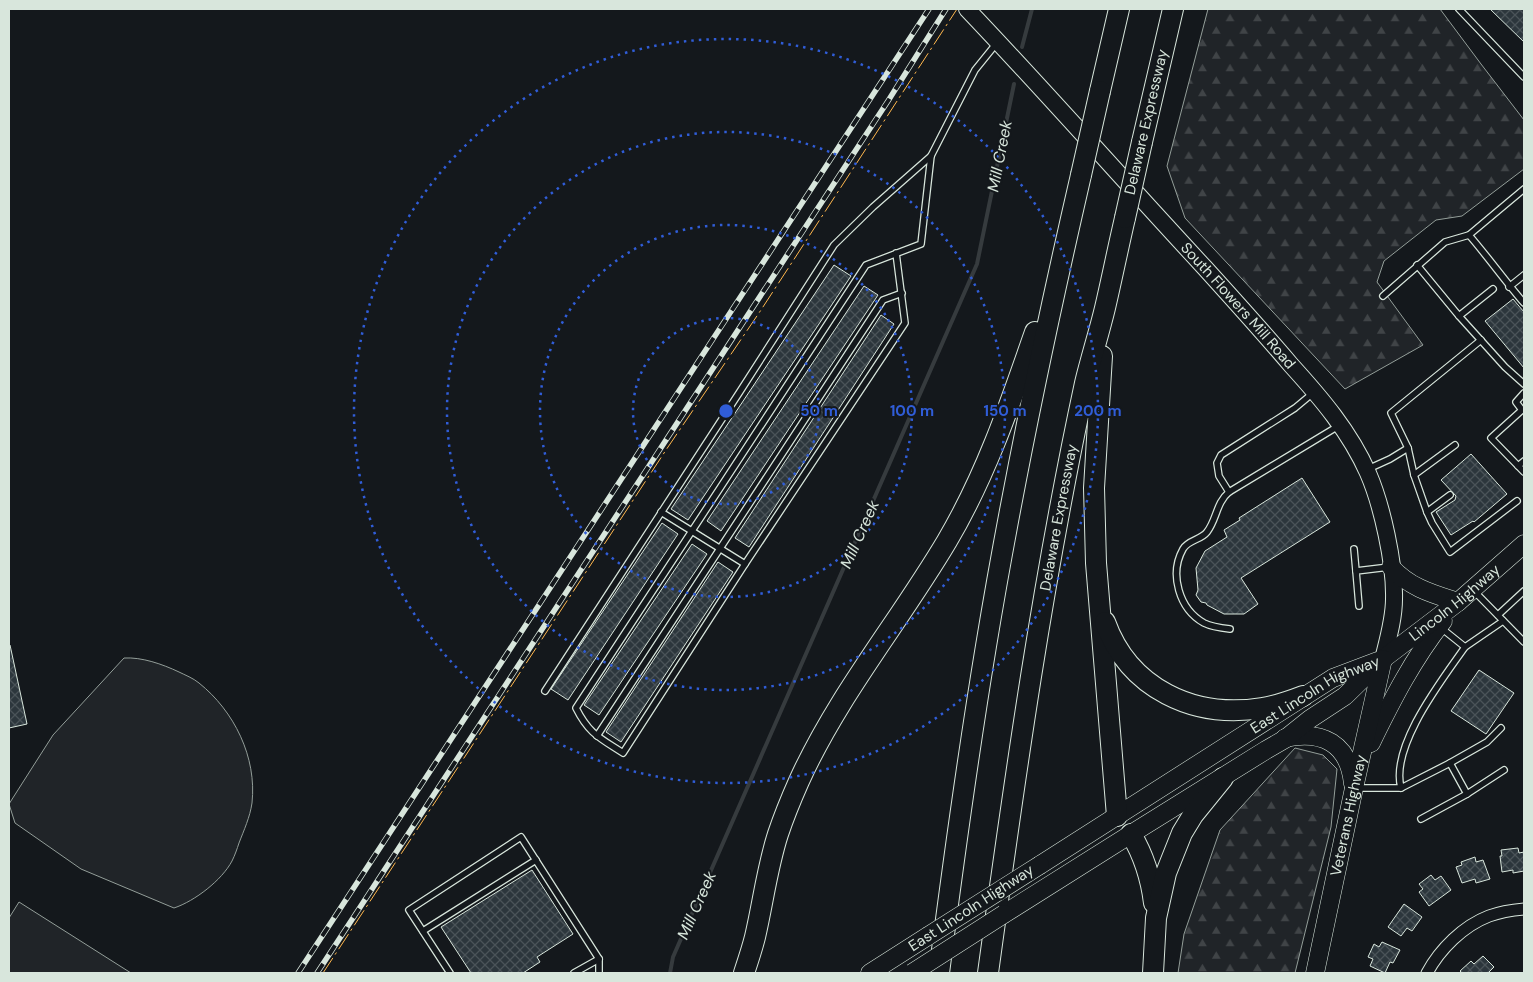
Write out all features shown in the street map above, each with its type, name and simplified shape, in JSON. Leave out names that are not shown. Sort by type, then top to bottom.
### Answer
[{"type":"highway","points":[[939,973],[956,843],[986,646],[1031,404],[1064,248],[1119,9]]},
{"type":"highway","name":"Delaware Expressway","points":[[988,973],[1014,786],[1045,597],[1086,381],[1105,308],[1172,9]]},
{"type":"highway","points":[[744,973],[778,835],[799,780],[812,752],[848,690],[942,548],[979,480],[1007,412],[1064,248]]},
{"type":"highway","points":[[1105,308],[1094,488],[1096,563],[1117,816]]},
{"type":"highway","points":[[1099,604],[1114,642],[1131,668],[1158,690],[1173,698],[1191,704],[1227,710],[1263,708],[1303,696]]},
{"type":"highway","points":[[1153,973],[1156,918],[1166,873],[1182,833],[1197,809],[1223,778]]},
{"type":"highway","points":[[1131,834],[1141,851],[1150,876],[1156,918]]},
{"type":"highway","points":[[754,937],[756,973]]},
{"type":"main road","name":"South Flowers Mill Road","points":[[967,9],[1256,324],[1341,424],[1366,470],[1376,493],[1382,515],[1394,598],[1393,614],[1383,659]]},
{"type":"main road","name":"Lincoln Highway","points":[[1383,659],[1473,590],[1524,544]]},
{"type":"main road","points":[[1359,765],[1417,656],[1458,602],[1424,591],[1401,578],[1391,567]]},
{"type":"main road","name":"East Lincoln Highway","points":[[870,973],[1303,696],[1333,678],[1383,659]]},
{"type":"main road","name":"East Lincoln Highway","points":[[912,973],[1285,739],[1310,719],[1345,696],[1383,659]]},
{"type":"main road","name":"Veterans Highway","points":[[1315,973],[1383,659]]},
{"type":"main road","points":[[1285,739],[1297,736],[1318,736],[1328,740],[1336,746],[1346,759],[1352,774],[1354,788]]},
{"type":"main road","points":[[1117,816],[1131,834]]},
{"type":"street","points":[[1427,973],[1438,954],[1459,934],[1474,924],[1490,916],[1524,909]]},
{"type":"lane","points":[[1460,9],[1524,77]]},
{"type":"lane","points":[[896,253],[905,322],[623,753],[593,733],[583,721],[576,708],[866,265],[896,253],[921,244],[931,156],[975,70],[997,42]]},
{"type":"lane","points":[[545,691],[834,245],[931,156]]},
{"type":"lane","points":[[1383,296],[1445,242],[1469,235],[1524,189]]},
{"type":"lane","points":[[1469,235],[1524,303]]},
{"type":"lane","points":[[1417,265],[1459,316],[1505,367],[1524,384]]},
{"type":"lane","points":[[1510,287],[1524,275]]},
{"type":"lane","points":[[1459,316],[1493,289]]},
{"type":"lane","points":[[597,736],[883,300],[902,293]]},
{"type":"lane","points":[[1482,340],[1391,413],[1408,448],[1414,475],[1427,512],[1450,552],[1517,501]]},
{"type":"lane","points":[[1229,492],[1219,476],[1216,463],[1222,455],[1295,408],[1314,391]]},
{"type":"lane","points":[[1524,393],[1516,402],[1522,410],[1491,438],[1524,472]]},
{"type":"lane","points":[[1230,629],[1205,624],[1188,610],[1178,592],[1176,570],[1183,548],[1207,533],[1223,497],[1229,492],[1341,424]]},
{"type":"lane","points":[[1414,475],[1455,445]]},
{"type":"lane","points":[[1366,470],[1408,448]]},
{"type":"lane","points":[[1518,466],[1524,461]]},
{"type":"lane","points":[[1427,512],[1450,494]]},
{"type":"lane","points":[[661,512],[745,564]]},
{"type":"lane","points":[[1354,549],[1359,606]]},
{"type":"lane","points":[[1356,571],[1391,567]]},
{"type":"lane","points":[[1473,590],[1524,642]]},
{"type":"lane","points":[[1498,615],[1524,591]]},
{"type":"lane","points":[[1401,788],[1398,778],[1406,743],[1425,706],[1465,647],[1503,621]]},
{"type":"lane","points":[[1439,626],[1465,647]]},
{"type":"lane","points":[[1354,788],[1401,788],[1487,742],[1501,728]]},
{"type":"lane","points":[[1450,763],[1467,794]]},
{"type":"lane","points":[[1421,819],[1467,794],[1504,770]]},
{"type":"lane","points":[[450,973],[410,910],[521,837],[599,959],[599,973]]},
{"type":"lane","points":[[423,931],[536,860]]},
{"type":"lane","points":[[574,973],[599,959]]},
{"type":"green space","points":[[1208,9],[1440,9],[1524,120],[1524,169],[1462,216],[1436,220],[1384,261],[1377,282],[1423,345],[1345,389],[1185,218],[1167,166]]},
{"type":"green space","points":[[124,658],[145,660],[172,669],[199,683],[212,694],[223,707],[240,736],[247,752],[251,769],[253,786],[251,808],[232,861],[222,875],[207,889],[191,900],[174,908],[81,869],[15,823],[9,804],[53,735]]},
{"type":"green space","points":[[1295,748],[1323,755],[1337,769],[1331,827],[1295,973],[1178,973],[1184,934],[1220,830]]},
{"type":"green space","points":[[19,902],[131,973],[9,973],[9,918]]},
{"type":"building","points":[[1490,9],[1524,9],[1524,42]]},
{"type":"building","points":[[834,265],[851,276],[688,520],[671,509]]},
{"type":"building","points":[[864,286],[878,295],[721,531],[707,521]]},
{"type":"building","points":[[1513,299],[1524,312],[1524,368],[1485,321]]},
{"type":"building","points":[[881,315],[894,324],[749,547],[735,538]]},
{"type":"building","points":[[1471,454],[1507,494],[1474,522],[1451,535],[1436,512],[1455,500],[1456,496],[1441,480]]},
{"type":"building","points":[[1302,478],[1330,522],[1241,578],[1258,604],[1244,614],[1224,614],[1201,602],[1196,595],[1198,590],[1196,568],[1205,551],[1227,537],[1224,530],[1240,520],[1239,518]]},
{"type":"building","points":[[662,523],[678,534],[568,700],[551,689]]},
{"type":"building","points":[[692,544],[707,554],[599,715],[584,705]]},
{"type":"building","points":[[718,562],[733,572],[621,742],[606,732]]},
{"type":"building","points":[[9,646],[27,724],[9,728]]},
{"type":"building","points":[[1479,670],[1514,693],[1486,734],[1451,711]]},
{"type":"building","points":[[1518,848],[1519,853],[1524,852],[1524,871],[1502,872],[1501,850]]},
{"type":"building","points":[[1475,857],[1476,862],[1483,860],[1490,879],[1476,883],[1475,879],[1462,883],[1456,867],[1462,865],[1461,862]]},
{"type":"building","points":[[532,870],[573,934],[537,957],[540,962],[523,973],[471,973],[441,927]]},
{"type":"building","points":[[1431,875],[1435,880],[1441,876],[1451,890],[1429,906],[1419,892],[1423,889],[1419,884]]},
{"type":"building","points":[[1404,904],[1422,917],[1412,931],[1407,928],[1401,936],[1388,927]]},
{"type":"building","points":[[1382,942],[1400,950],[1393,963],[1390,962],[1385,973],[1370,966],[1373,959],[1368,957],[1374,944],[1379,947]]},
{"type":"building","points":[[1483,956],[1494,967],[1488,973],[1462,973],[1460,971],[1471,961],[1474,964]]},
{"type":"waterway","name":"Mill Creek","points":[[1022,47],[1032,9]]},
{"type":"waterway","name":"Mill Creek","points":[[670,973],[673,957],[977,264],[1014,84]]},
{"type":"railway","points":[[298,973],[929,9]]},
{"type":"railway","points":[[317,973],[888,101],[946,9]]},
{"type":"power","points":[[323,973],[666,450],[761,310],[957,9]]}]
